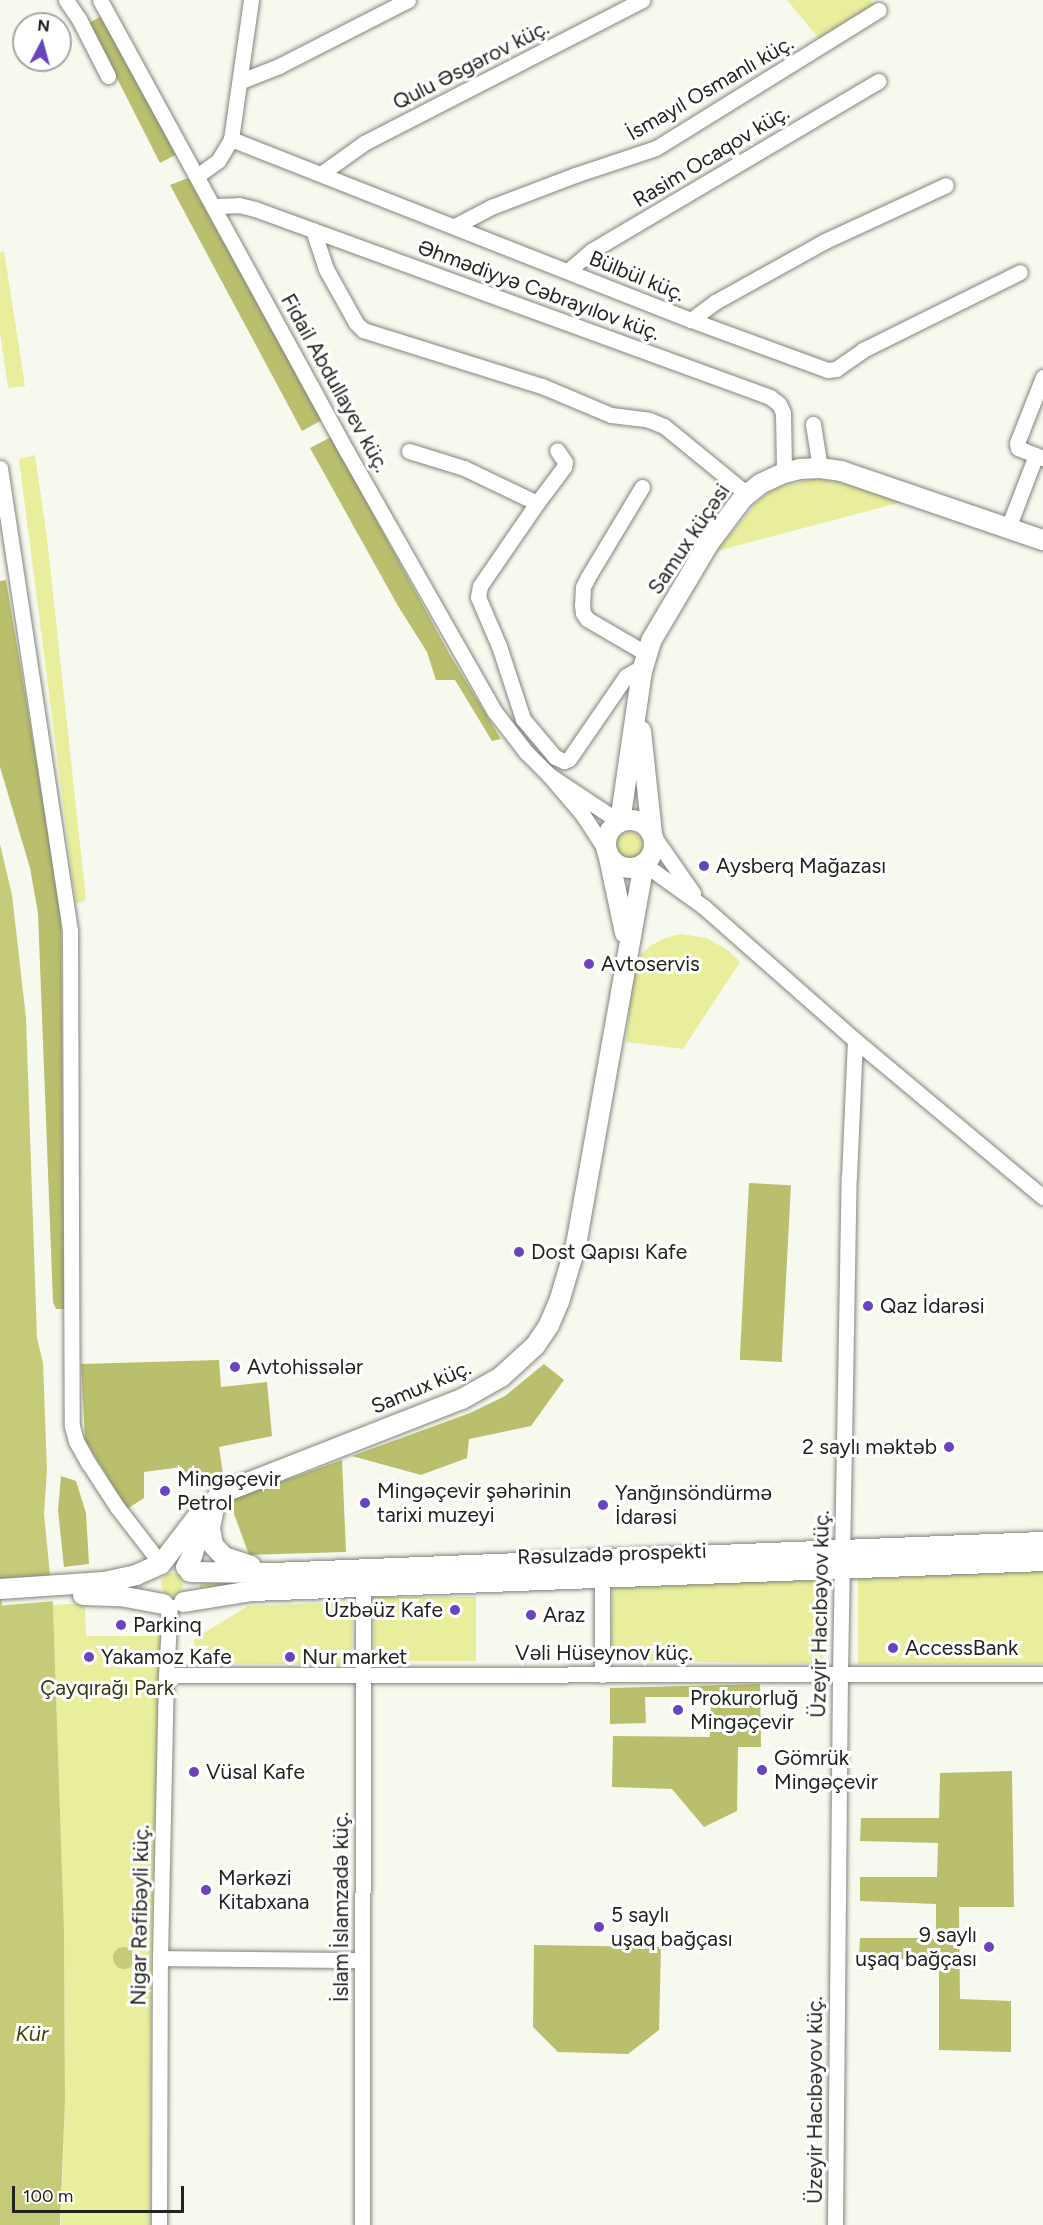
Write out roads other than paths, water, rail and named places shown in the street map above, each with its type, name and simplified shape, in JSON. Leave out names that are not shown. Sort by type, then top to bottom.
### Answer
[{"type":"main road","name":"Samux küçəsi","points":[[638,701],[644,663],[656,632],[710,543],[747,494],[766,481],[784,473],[820,468],[867,478],[1043,540]]},
{"type":"main road","points":[[620,822],[638,701]]},
{"type":"main road","points":[[607,852],[616,864],[623,867],[637,867],[644,864],[652,853],[638,701]]},
{"type":"main road","points":[[627,948],[619,898],[607,852],[607,838],[614,826],[620,822],[634,820],[647,827],[652,834]]},
{"type":"main road","name":"Samux küç.","points":[[161,1564],[186,1530],[216,1498],[238,1485],[462,1399],[501,1377],[535,1346],[559,1302],[570,1267],[596,1137],[627,948],[644,864]]},
{"type":"main road","points":[[0,1589],[84,1590],[172,1604],[189,1598],[194,1585],[188,1570],[205,1517],[216,1498]]},
{"type":"main road","points":[[216,1498],[210,1528],[213,1545],[217,1551],[239,1563],[273,1573]]},
{"type":"main road","name":"Rəsulzadə prospekti","points":[[172,1604],[236,1592],[602,1579],[1043,1542]]},
{"type":"main road","name":"Rəsulzadə prospekti","points":[[188,1570],[273,1573],[842,1560],[1043,1561]]},
{"type":"main road","points":[[0,1599],[84,1590],[136,1575],[161,1564],[174,1562],[188,1570]]},
{"type":"main road","points":[[161,1564],[155,1569],[149,1581],[152,1595],[172,1604]]},
{"type":"street","points":[[66,0],[79,19],[108,76]]},
{"type":"street","name":"Fidail Abdullayev küç.","points":[[100,0],[215,206],[346,450],[495,712],[526,753],[549,775]]},
{"type":"street","points":[[197,176],[218,161],[231,139],[241,81],[250,0]]},
{"type":"street","points":[[241,81],[279,66],[408,0]]},
{"type":"street","name":"Qulu Əsgərov küç.","points":[[322,173],[364,143],[642,0]]},
{"type":"street","name":"İsmayıl Osmanlı küç.","points":[[455,226],[491,207],[575,175],[632,158],[656,148],[879,10]]},
{"type":"street","name":"Rasim Ocaqov küç.","points":[[568,271],[591,251],[879,81]]},
{"type":"street","name":"Bülbül küç.","points":[[231,139],[692,320],[832,370],[863,350],[1020,272]]},
{"type":"street","points":[[692,320],[715,302],[825,241],[946,185]]},
{"type":"street","name":"Əhmədiyyə Cəbrayılov küç.","points":[[215,206],[239,205],[255,208],[770,397],[779,404],[783,413],[784,473]]},
{"type":"street","points":[[313,230],[326,269],[363,330],[542,386],[611,415],[649,420],[664,426],[747,494]]},
{"type":"street","points":[[1008,528],[1039,456],[1018,448],[1017,443],[1043,376]]},
{"type":"street","points":[[813,424],[820,468]]},
{"type":"street","points":[[557,450],[565,462],[564,467],[480,586],[478,597],[499,646],[523,719],[555,757],[564,761],[569,759],[626,676],[644,663],[587,619],[583,614],[582,605],[583,587],[588,577],[642,488]]},
{"type":"street","points":[[410,451],[464,468],[537,503]]},
{"type":"street","points":[[0,468],[70,930],[72,1425],[76,1441],[89,1464],[122,1514],[161,1564]]},
{"type":"street","points":[[549,775],[620,822]]},
{"type":"street","points":[[549,775],[583,815],[607,852]]},
{"type":"street","points":[[652,834],[704,907]]},
{"type":"street","points":[[644,864],[704,907],[855,1040],[1043,1197]]},
{"type":"street","name":"Üzeyir Hacıbəyov küç.","points":[[835,2225],[840,1673],[849,1200],[855,1040]]},
{"type":"street","points":[[602,1579],[603,1675]]},
{"type":"street","name":"İslam İslamzadə küç.","points":[[362,2225],[363,1589]]},
{"type":"street","name":"Nigar Rəfibəyli küç.","points":[[159,2225],[160,1958],[166,1675],[172,1604]]},
{"type":"street","name":"Vəli Hüseynov küç.","points":[[166,1675],[1043,1674]]},
{"type":"street","points":[[160,1958],[362,1960]]},
{"type":"water","name":"Kür","points":[[0,844],[12,895],[26,1018],[37,1338],[43,1363],[47,1470],[44,1514],[53,1605],[64,1930],[65,2101],[60,2225],[0,2225]]},
{"type":"water","points":[[124,1947],[134,1954],[135,1958],[128,1968],[124,1969],[114,1962],[113,1958],[120,1948]]},
{"type":"place","name":"Aysberq Mağazası","points":[[704,866]]},
{"type":"place","name":"Avtoservis","points":[[589,964]]},
{"type":"place","name":"Dost Qapısı Kafe","points":[[519,1252]]},
{"type":"place","name":"Qaz İdarəsi","points":[[868,1306]]},
{"type":"place","name":"Avtohissələr","points":[[235,1367]]},
{"type":"place","name":"2 saylı məktəb","points":[[949,1447]]},
{"type":"place","name":"Mingəçevir Petrol","points":[[165,1491]]},
{"type":"place","name":"Mingəçevir şəhərinin tarixi muzeyi","points":[[365,1503]]},
{"type":"place","name":"Yanğınsöndürmə İdarəsi","points":[[603,1505]]},
{"type":"place","name":"Üzbəüz Kafe","points":[[455,1610]]},
{"type":"place","name":"Araz","points":[[531,1615]]},
{"type":"place","name":"Parkinq","points":[[121,1625]]},
{"type":"place","name":"AccessBank","points":[[893,1648]]},
{"type":"place","name":"Yakamoz Kafe","points":[[89,1657]]},
{"type":"place","name":"Nur market","points":[[290,1657]]},
{"type":"place","name":"Prokurorluğ Mingəçevir","points":[[678,1710]]},
{"type":"place","name":"Gömrük Mingəçevir","points":[[762,1770]]},
{"type":"place","name":"Vüsal Kafe","points":[[194,1772]]},
{"type":"place","name":"Mərkəzi Kitabxana","points":[[206,1890]]},
{"type":"place","name":"5 saylı uşaq bağçası","points":[[599,1927]]},
{"type":"place","name":"9 saylı uşaq bağçası","points":[[989,1947]]},
{"type":"park label","name":"Çayqırağı Park","points":[[107,1688]]}]
